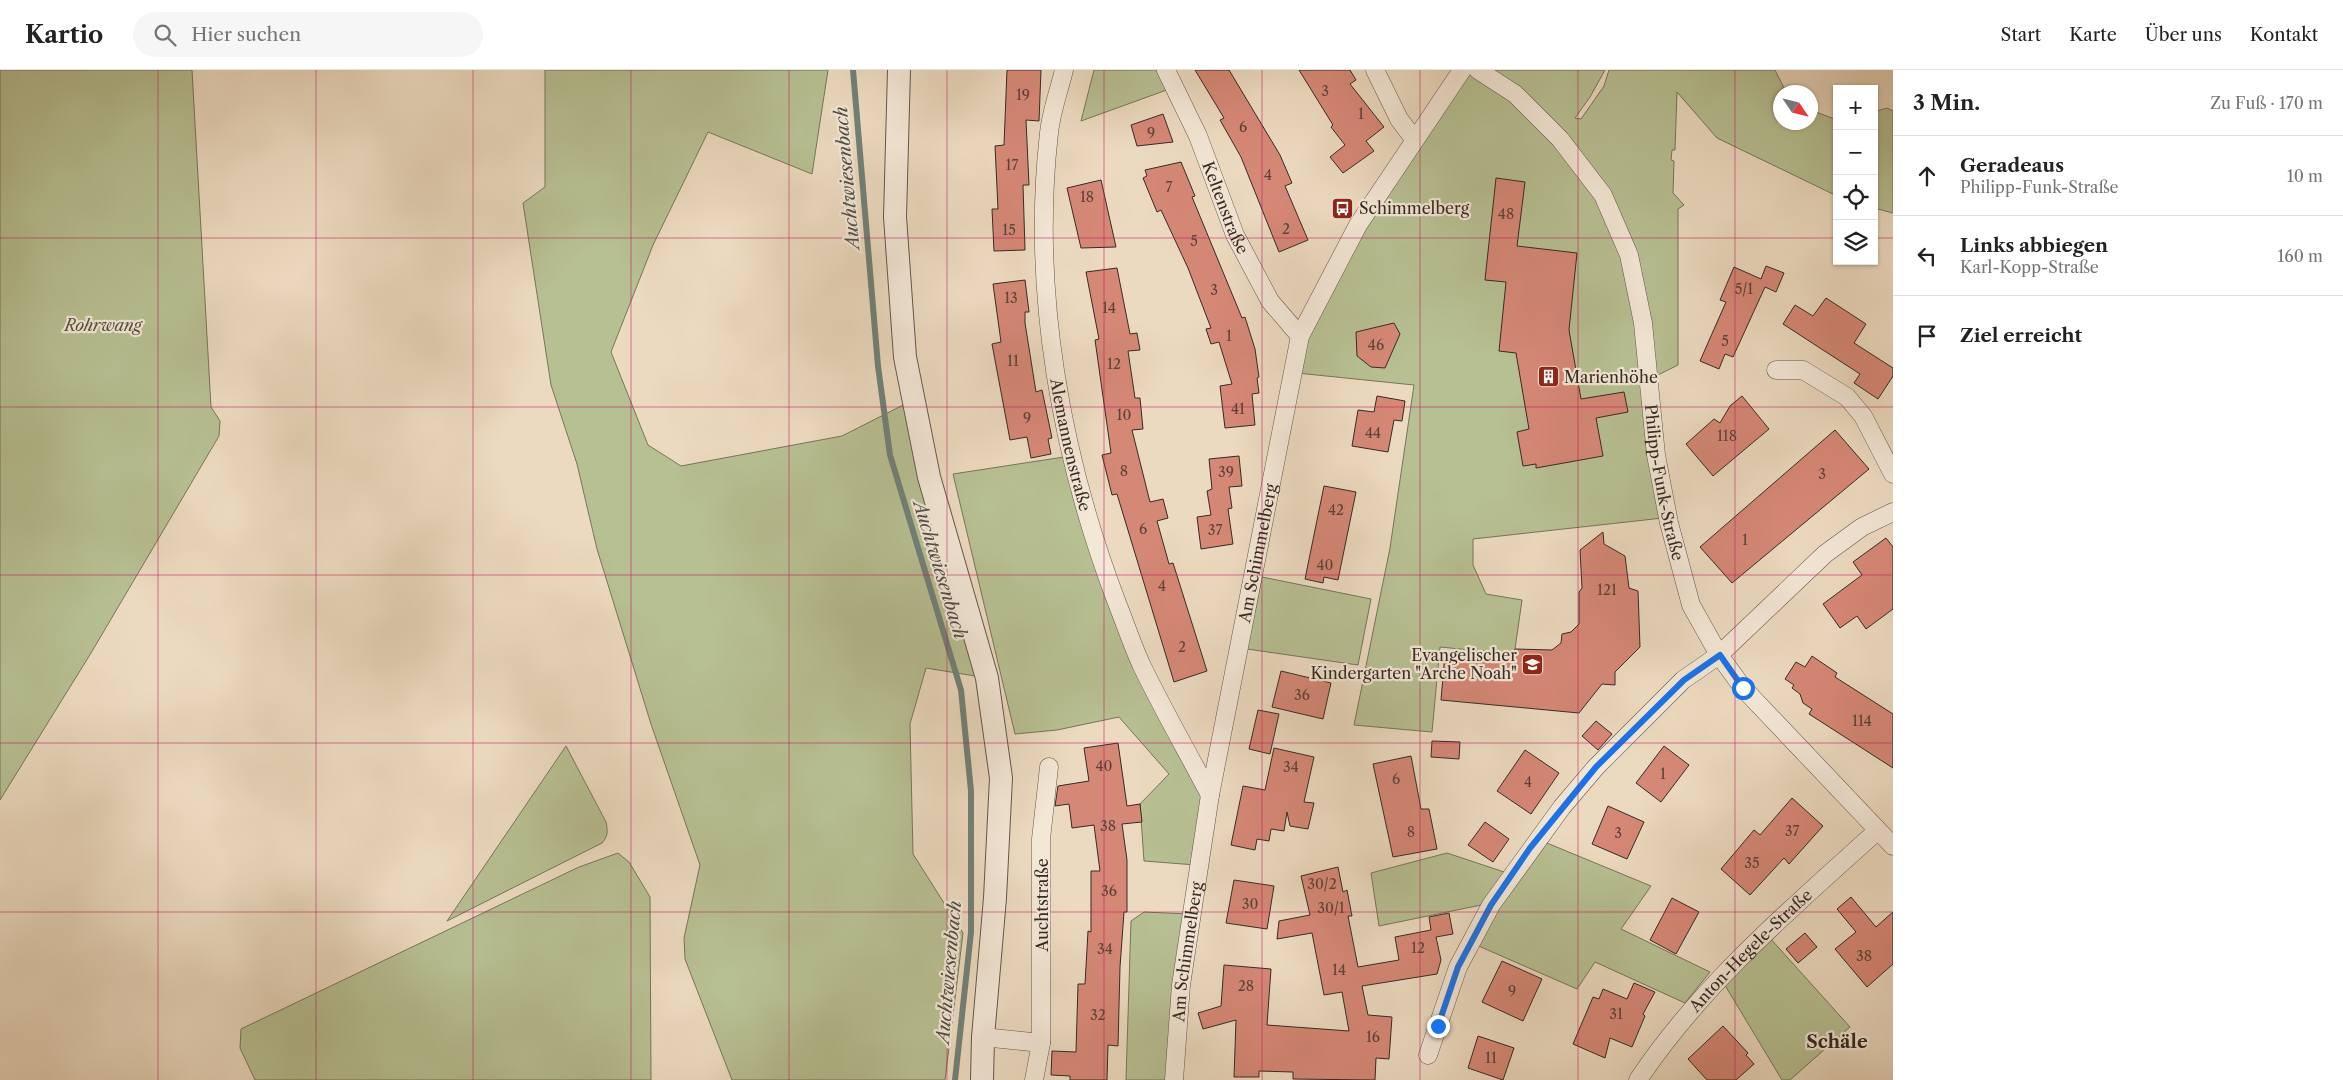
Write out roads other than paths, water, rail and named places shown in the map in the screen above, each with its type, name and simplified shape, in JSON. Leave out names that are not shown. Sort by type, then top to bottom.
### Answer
[{"type":"street","points":[[899,70],[895,217],[904,357],[929,477],[987,678],[1001,778],[995,898],[983,1036],[982,1080]]},
{"type":"street","name":"Alemannenstraße","points":[[1064,70],[1049,132],[1045,214],[1046,312],[1053,364],[1085,510],[1110,585],[1140,662],[1210,795]]},
{"type":"street","name":"Keltenstraße","points":[[1166,70],[1198,136],[1235,234],[1270,301],[1300,336]]},
{"type":"street","points":[[1376,70],[1400,119],[1414,139]]},
{"type":"street","name":"Am Schimmelberg","points":[[1174,1080],[1181,985],[1210,795],[1300,336],[1358,225],[1462,70]]},
{"type":"street","name":"Philipp-Funk-Straße","points":[[1478,70],[1515,94],[1560,139],[1603,195],[1629,255],[1643,323],[1656,455],[1669,523],[1691,605],[1720,655],[1743,688],[1893,846]]},
{"type":"street","points":[[1776,370],[1804,370],[1846,397],[1864,416],[1893,474]]},
{"type":"street","points":[[1428,1055],[1458,967],[1491,905],[1530,848],[1596,767],[1684,680],[1720,655],[1825,554],[1862,527],[1893,512]]},
{"type":"street","name":"Auchtstraße","points":[[1034,1080],[1041,1043],[1041,839],[1049,767]]},
{"type":"street","name":"Anton-Hegele-Straße","points":[[1638,1080],[1698,1002],[1769,928],[1877,831]]},
{"type":"street","points":[[983,1036],[1041,1043]]},
{"type":"waterway","name":"Auchtwiesenbach","points":[[853,70],[878,366],[890,455],[961,690],[971,791],[971,932],[955,1080]]},
{"type":"place","name":"Schimmelberg","points":[[1343,208]]},
{"type":"place","name":"Marienhöhe","points":[[1548,377]]},
{"type":"place","name":"Evangelischer Kindergarten \"Arche Noah\"","points":[[1533,664]]},
{"type":"district","name":"Schäle","points":[[1837,1042]]},
{"type":"park label","name":"Rohrwang","points":[[103,325]]}]
